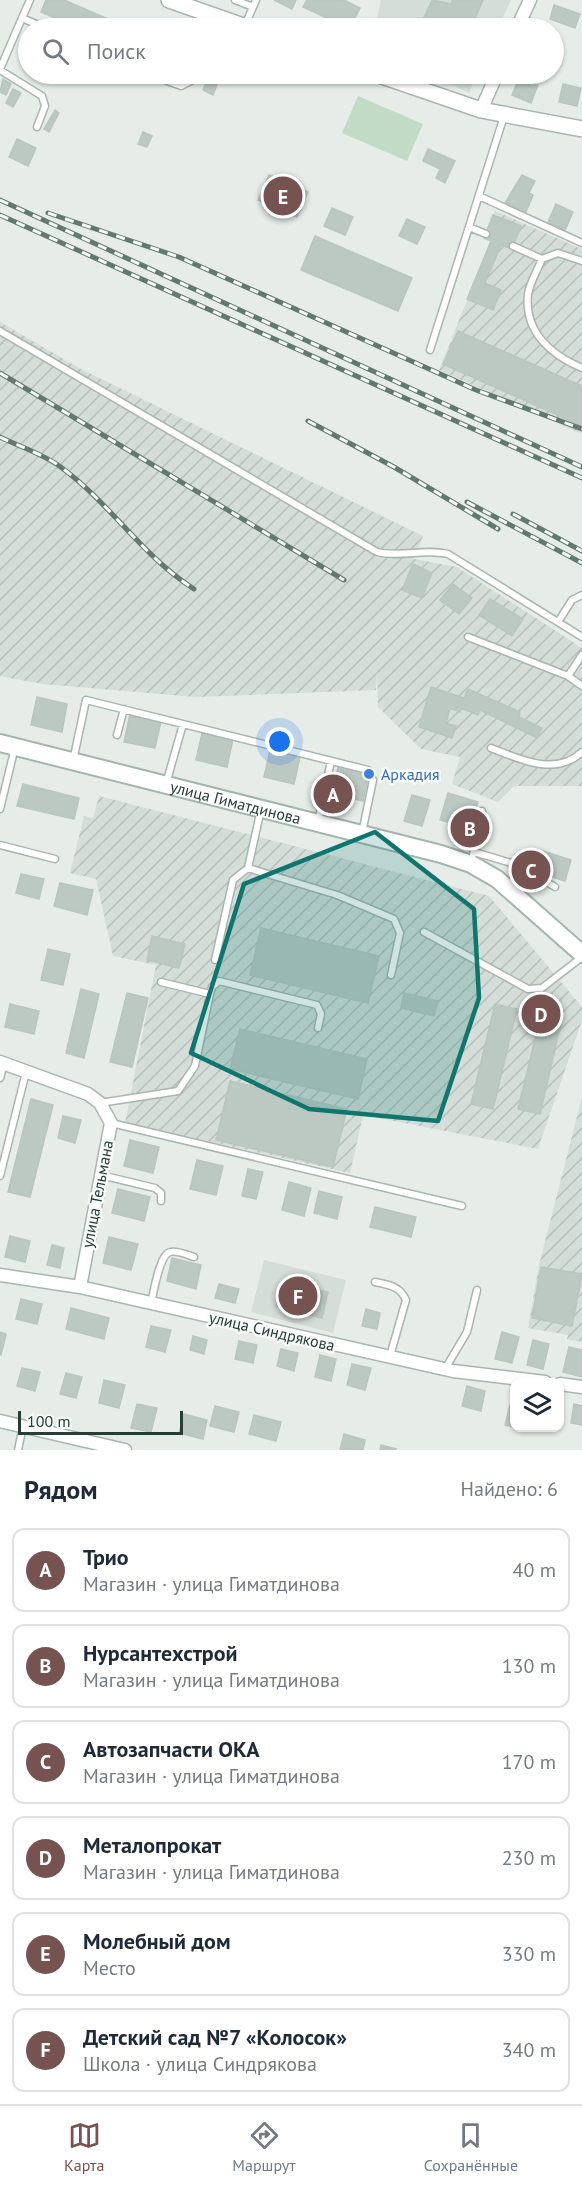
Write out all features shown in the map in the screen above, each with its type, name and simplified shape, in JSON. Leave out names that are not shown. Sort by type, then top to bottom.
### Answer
[{"type":"main road","name":"улица Гиматдинова","points":[[8,745],[362,834],[473,858],[582,956]]},
{"type":"street","points":[[169,0],[207,18]]},
{"type":"street","points":[[522,18],[530,0]]},
{"type":"street","points":[[405,84],[504,116],[582,129]]},
{"type":"street","points":[[481,110],[493,84]]},
{"type":"street","points":[[2,1063],[88,1094],[100,1103]]},
{"type":"street","name":"улица Тельмана","points":[[80,1287],[111,1123],[100,1103]]},
{"type":"street","name":"улица Синдрякова","points":[[0,1275],[80,1287],[444,1369],[510,1378]]},
{"type":"street","points":[[564,1385],[582,1387]]},
{"type":"street","points":[[0,1421],[125,1450]]},
{"type":"lane","points":[[22,18],[30,0]]},
{"type":"lane","points":[[235,0],[254,3],[250,18]]},
{"type":"lane","points":[[18,27],[0,70],[18,81]]},
{"type":"lane","points":[[23,84],[42,96],[45,106],[37,127]]},
{"type":"lane","points":[[430,350],[504,116]]},
{"type":"lane","points":[[479,196],[582,243]]},
{"type":"lane","points":[[469,227],[486,234]]},
{"type":"lane","points":[[513,246],[542,258],[558,253],[582,261]]},
{"type":"lane","points":[[542,258],[528,293],[530,313],[535,329],[544,345],[558,358],[582,368]]},
{"type":"lane","points":[[0,331],[377,552],[398,555],[428,552],[448,554],[582,637]]},
{"type":"lane","points":[[558,622],[572,600],[582,595]]},
{"type":"lane","points":[[468,637],[568,676],[582,686]]},
{"type":"lane","points":[[568,676],[582,655]]},
{"type":"lane","points":[[73,761],[86,700],[368,770],[373,775],[362,834]]},
{"type":"lane","points":[[117,735],[124,709]]},
{"type":"lane","points":[[166,785],[183,724]]},
{"type":"lane","points":[[0,809],[8,745]]},
{"type":"lane","points":[[491,748],[533,764],[548,765],[562,763],[582,752]]},
{"type":"lane","points":[[318,823],[331,761]]},
{"type":"lane","points":[[215,960],[233,880],[248,868],[261,808]]},
{"type":"lane","points":[[482,811],[473,858],[518,865],[555,887]]},
{"type":"lane","points":[[0,845],[55,859]]},
{"type":"lane","points":[[248,868],[337,895],[394,919],[400,933],[391,975]]},
{"type":"lane","points":[[424,932],[528,989],[542,988],[582,956]]},
{"type":"lane","points":[[100,1103],[178,1091],[195,1066],[210,994],[212,987],[219,981],[309,1002],[320,1010],[318,1028]]},
{"type":"lane","points":[[162,982],[210,994]]},
{"type":"lane","points":[[0,1078],[2,1063]]},
{"type":"lane","points":[[0,1176],[26,1071]]},
{"type":"lane","points":[[111,1123],[462,1206]]},
{"type":"lane","points":[[101,1175],[155,1188],[161,1193],[160,1201]]},
{"type":"lane","points":[[151,1303],[161,1263],[167,1253],[171,1251],[194,1257]]},
{"type":"lane","points":[[375,1282],[394,1287],[402,1292],[406,1300],[390,1357]]},
{"type":"lane","points":[[444,1369],[466,1332],[477,1290]]},
{"type":"lane","points":[[18,1450],[23,1426]]},
{"type":"highlighted area","points":[[375,832],[474,909],[479,998],[438,1121],[309,1109],[191,1053],[244,884]]},
{"type":"shaded area","points":[[381,0],[511,0],[503,18],[377,18]]},
{"type":"shaded area","points":[[450,84],[473,84],[469,93]]},
{"type":"shaded area","points":[[495,211],[582,249],[582,434],[439,370],[491,241],[484,238]]},
{"type":"shaded area","points":[[0,322],[81,369],[423,536],[414,559],[457,567],[582,648],[582,786],[514,786],[498,802],[452,784],[460,757],[421,749],[378,707],[377,670],[376,690],[196,697],[42,684],[0,676]]},
{"type":"shaded area","points":[[99,796],[489,896],[582,1007],[582,1020],[538,1149],[363,1115],[350,1173],[125,1123],[156,965],[113,956],[96,879],[70,873],[84,816],[93,818]]},
{"type":"shaded area","points":[[582,1097],[582,1342],[567,1339],[568,1335],[528,1328],[539,1265]]},
{"type":"shaded area","points":[[264,1260],[346,1280],[333,1333],[251,1312]]},
{"type":"green space","points":[[358,96],[423,124],[407,161],[342,133]]},
{"type":"building","points":[[46,0],[64,0],[106,18],[55,18],[41,12]]},
{"type":"building","points":[[274,0],[296,0],[292,9]]},
{"type":"building","points":[[307,0],[344,0],[360,8],[355,18],[327,18],[303,7]]},
{"type":"building","points":[[432,0],[451,4],[453,0],[483,0],[475,18],[424,18]]},
{"type":"building","points":[[554,5],[580,14],[575,28],[564,24],[564,18],[550,18]]},
{"type":"building","points":[[3,79],[11,84],[6,95],[0,92]]},
{"type":"building","points":[[206,84],[217,85],[213,95],[203,90]]},
{"type":"building","points":[[517,84],[538,85],[531,103],[512,95]]},
{"type":"building","points":[[563,84],[581,88],[577,106],[559,102]]},
{"type":"building","points":[[13,89],[21,93],[13,107],[6,103]]},
{"type":"building","points":[[55,110],[59,113],[49,132],[44,129]]},
{"type":"building","points":[[143,132],[152,136],[147,147],[138,144]]},
{"type":"building","points":[[17,139],[36,148],[28,166],[9,157]]},
{"type":"building","points":[[428,149],[455,161],[445,183],[436,178],[440,169],[423,161]]},
{"type":"building","points":[[269,175],[308,192],[297,217],[258,200]]},
{"type":"building","points":[[522,175],[535,181],[529,193],[533,195],[526,212],[505,203]]},
{"type":"building","points":[[556,204],[573,212],[565,230],[548,222]]},
{"type":"building","points":[[332,208],[353,217],[345,235],[324,226]]},
{"type":"building","points":[[493,215],[521,226],[512,249],[501,245],[485,283],[501,290],[493,310],[467,299],[491,241],[484,238]]},
{"type":"building","points":[[407,219],[425,227],[417,244],[399,236]]},
{"type":"building","points":[[315,236],[412,278],[398,311],[301,270]]},
{"type":"building","points":[[458,331],[582,386],[582,426],[443,364]]},
{"type":"building","points":[[413,564],[432,573],[422,598],[402,590]]},
{"type":"building","points":[[453,584],[472,598],[459,614],[440,600]]},
{"type":"building","points":[[490,599],[523,619],[512,636],[479,615]]},
{"type":"building","points":[[431,687],[464,698],[468,689],[520,712],[519,717],[542,728],[537,738],[480,710],[478,715],[461,708],[460,712],[450,708],[446,723],[456,726],[452,738],[419,727]]},
{"type":"building","points":[[37,697],[67,704],[62,732],[31,725]]},
{"type":"building","points":[[130,714],[161,721],[155,748],[124,742]]},
{"type":"building","points":[[202,733],[233,739],[227,767],[196,760]]},
{"type":"building","points":[[270,750],[300,757],[294,784],[264,777]]},
{"type":"building","points":[[338,767],[369,774],[363,801],[333,794]]},
{"type":"building","points":[[23,784],[79,798],[74,819],[17,806]]},
{"type":"building","points":[[448,793],[478,802],[470,828],[440,820]]},
{"type":"building","points":[[412,795],[430,800],[422,826],[404,821]]},
{"type":"building","points":[[537,849],[571,860],[565,881],[531,870]]},
{"type":"building","points":[[21,874],[44,879],[39,899],[16,893]]},
{"type":"building","points":[[60,883],[93,890],[87,915],[54,906]]},
{"type":"building","points":[[261,928],[379,956],[368,1003],[250,975]]},
{"type":"building","points":[[152,936],[185,944],[179,968],[147,960]]},
{"type":"building","points":[[48,949],[70,954],[63,985],[41,980]]},
{"type":"building","points":[[81,989],[99,994],[84,1058],[66,1053]]},
{"type":"building","points":[[127,993],[148,998],[132,1067],[110,1062]]},
{"type":"building","points":[[404,993],[438,1001],[434,1016],[401,1008]]},
{"type":"building","points":[[10,1004],[39,1011],[34,1034],[5,1027]]},
{"type":"building","points":[[495,1004],[517,1009],[493,1109],[471,1104]]},
{"type":"building","points":[[541,1014],[562,1019],[540,1114],[518,1109]]},
{"type":"building","points":[[240,1029],[367,1059],[358,1099],[230,1069]]},
{"type":"building","points":[[230,1081],[347,1109],[333,1167],[216,1140]]},
{"type":"building","points":[[31,1099],[53,1105],[30,1197],[8,1192]]},
{"type":"building","points":[[63,1116],[81,1120],[75,1143],[58,1138]]},
{"type":"building","points":[[130,1140],[159,1147],[153,1173],[124,1166]]},
{"type":"building","points":[[197,1160],[223,1166],[216,1195],[190,1189]]},
{"type":"building","points":[[248,1169],[263,1172],[256,1199],[242,1196]]},
{"type":"building","points":[[289,1182],[311,1188],[304,1216],[282,1210]]},
{"type":"building","points":[[118,1189],[150,1197],[144,1221],[112,1213]]},
{"type":"building","points":[[319,1191],[342,1197],[337,1219],[314,1213]]},
{"type":"building","points":[[375,1207],[416,1217],[411,1237],[370,1227]]},
{"type":"building","points":[[10,1236],[30,1241],[25,1262],[5,1257]]},
{"type":"building","points":[[109,1237],[138,1244],[131,1270],[103,1263]]},
{"type":"building","points":[[52,1245],[64,1248],[60,1268],[47,1265]]},
{"type":"building","points":[[172,1258],[201,1265],[196,1289],[167,1281]]},
{"type":"building","points":[[541,1267],[582,1274],[572,1326],[532,1318]]},
{"type":"building","points":[[282,1281],[328,1292],[322,1318],[276,1306]]},
{"type":"building","points":[[219,1284],[239,1289],[235,1303],[215,1298]]},
{"type":"building","points":[[21,1299],[42,1304],[37,1324],[16,1319]]},
{"type":"building","points":[[71,1308],[109,1318],[104,1339],[66,1329]]},
{"type":"building","points":[[366,1309],[380,1313],[377,1329],[362,1326]]},
{"type":"building","points":[[151,1326],[171,1330],[165,1352],[146,1347]]},
{"type":"building","points":[[0,1332],[6,1334],[1,1355],[0,1354]]},
{"type":"building","points":[[502,1332],[519,1337],[512,1363],[495,1359]]},
{"type":"building","points":[[193,1336],[207,1340],[204,1354],[190,1350]]},
{"type":"building","points":[[533,1340],[549,1344],[543,1369],[527,1365]]},
{"type":"building","points":[[239,1341],[257,1345],[253,1363],[235,1359]]},
{"type":"building","points":[[569,1347],[582,1350],[582,1377],[563,1372]]},
{"type":"building","points":[[281,1349],[298,1353],[294,1371],[277,1366]]},
{"type":"building","points":[[320,1355],[336,1359],[331,1381],[315,1377]]},
{"type":"building","points":[[352,1364],[371,1368],[365,1390],[347,1385]]},
{"type":"building","points":[[22,1368],[40,1372],[35,1391],[17,1386]]},
{"type":"building","points":[[66,1373],[82,1377],[76,1398],[60,1394]]},
{"type":"building","points":[[104,1380],[125,1385],[119,1408],[99,1403]]},
{"type":"building","points":[[467,1386],[485,1391],[481,1411],[462,1406]]},
{"type":"building","points":[[137,1404],[157,1408],[151,1432],[131,1428]]},
{"type":"building","points":[[574,1404],[582,1406],[582,1425],[571,1423]]},
{"type":"building","points":[[510,1405],[510,1426],[505,1425]]},
{"type":"building","points":[[215,1406],[239,1412],[234,1432],[210,1426]]},
{"type":"building","points":[[184,1414],[207,1420],[203,1439],[179,1433]]},
{"type":"building","points":[[254,1415],[281,1422],[276,1441],[249,1434]]},
{"type":"building","points":[[344,1434],[365,1440],[363,1450],[340,1450]]},
{"type":"building","points":[[381,1445],[396,1449],[380,1450]]},
{"type":"railway","points":[[0,200],[582,467]]},
{"type":"railway","points":[[48,213],[179,257],[476,390],[582,429]]},
{"type":"railway","points":[[0,215],[582,478]]},
{"type":"railway","points":[[0,373],[344,580]]},
{"type":"railway","points":[[308,421],[394,467],[498,529]]},
{"type":"railway","points":[[0,437],[55,463],[80,482],[158,561],[194,589]]},
{"type":"railway","points":[[467,502],[582,563]]},
{"type":"railway","points":[[513,514],[582,551]]},
{"type":"place","name":"Молебный дом","points":[[283,196]]},
{"type":"place","name":"Аркадия","points":[[369,774]]},
{"type":"place","name":"Трио","points":[[333,794]]},
{"type":"place","name":"Нурсантехстрой","points":[[470,828]]},
{"type":"place","name":"Автозапчасти ОКА","points":[[531,870]]},
{"type":"place","name":"Металопрокат","points":[[541,1014]]},
{"type":"place","name":"Детский сад №7 «Колосок»","points":[[298,1296]]}]
